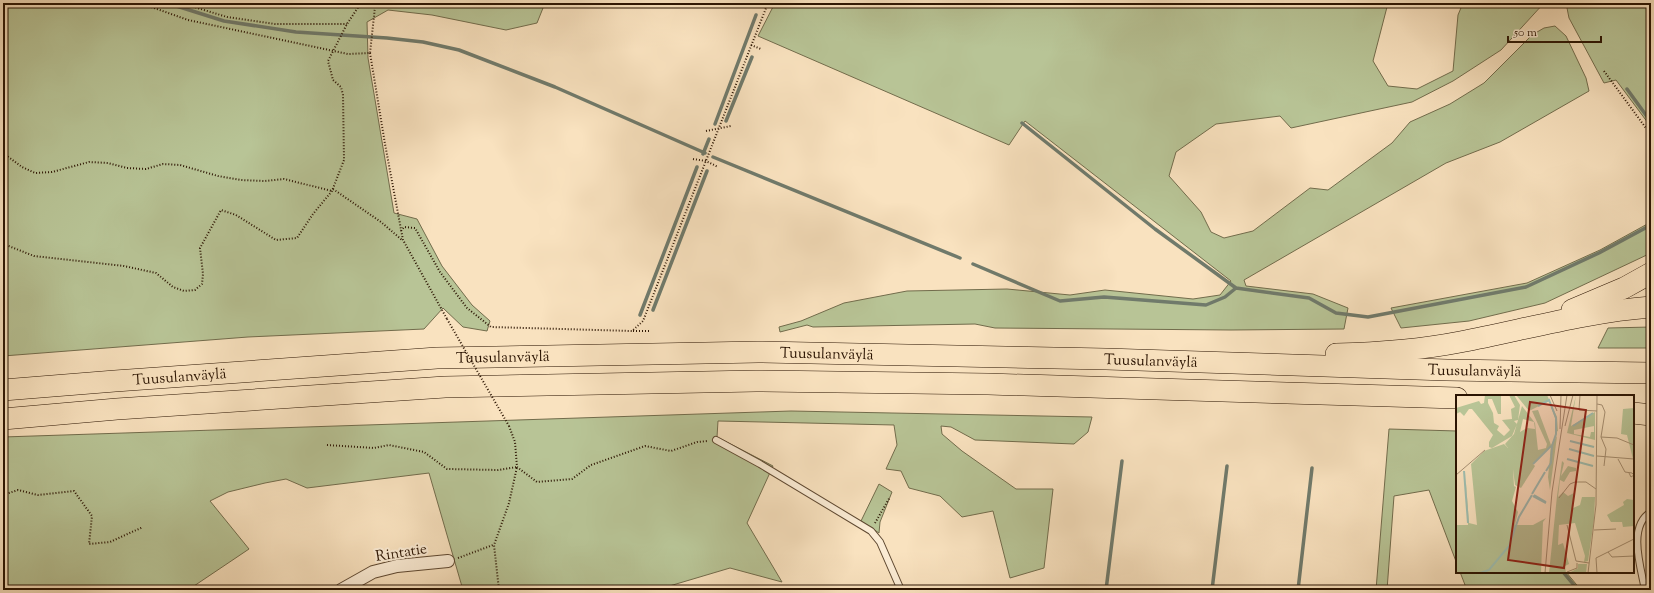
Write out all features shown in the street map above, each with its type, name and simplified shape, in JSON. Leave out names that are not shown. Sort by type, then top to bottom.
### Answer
[{"type":"highway","points":[[1525,328],[1576,309],[1624,288],[1651,273]]},
{"type":"highway","points":[[1230,364],[1312,354],[1364,353],[1417,348],[1459,342],[1628,309],[1651,307]]},
{"type":"highway","name":"Tuusulanväylä","points":[[3,390],[445,358],[758,352],[989,356],[1447,370],[1651,373]]},
{"type":"highway","name":"Tuusulanväylä","points":[[3,419],[117,409],[445,386],[756,381],[988,384],[1456,398]]},
{"type":"highway","points":[[1634,401],[1651,401]]},
{"type":"highway","points":[[1634,413],[1651,415]]},
{"type":"street","name":"Rintatie","points":[[340,590],[373,572],[397,566],[448,561]]},
{"type":"lane","points":[[716,440],[760,464],[871,531],[880,542],[900,590]]},
{"type":"lane","points":[[1645,590],[1636,541],[1644,516],[1651,512]]},
{"type":"path","points":[[140,3],[188,20],[348,54],[370,53]]},
{"type":"path","points":[[182,3],[227,17],[275,24],[347,24]]},
{"type":"path","points":[[3,246],[6,245],[34,256],[124,266],[156,273],[173,287],[184,291],[195,290],[202,284],[203,274],[200,248],[221,210],[236,215],[276,240],[298,238],[332,190],[344,160],[345,145],[343,95],[341,87],[333,80],[328,61],[344,29],[362,3]]},
{"type":"path","points":[[373,3],[375,7],[370,53],[403,240],[509,426],[515,442],[517,468],[509,503],[494,545],[499,590]]},
{"type":"path","points":[[632,331],[643,321],[768,3]]},
{"type":"path","points":[[752,45],[761,49]]},
{"type":"path","points":[[1604,71],[1651,135]]},
{"type":"path","points":[[706,131],[731,126]]},
{"type":"path","points":[[3,153],[22,167],[35,173],[52,172],[89,162],[108,163],[127,168],[146,169],[163,164],[180,165],[218,176],[241,180],[265,181],[284,179],[332,190],[381,222],[403,240]]},
{"type":"path","points":[[693,159],[706,161],[718,167]]},
{"type":"path","points":[[401,231],[404,227],[415,228],[440,272],[467,308],[491,327],[650,331]]},
{"type":"path","points":[[327,445],[374,448],[389,446],[424,452],[447,469],[498,470],[517,468],[537,482],[572,479],[591,465],[645,446],[671,451],[696,442],[716,440]]},
{"type":"path","points":[[3,495],[18,490],[38,495],[74,491],[92,516],[89,544],[110,542],[143,527]]},
{"type":"path","points":[[871,531],[890,497]]},
{"type":"path","points":[[448,561],[494,545]]},
{"type":"green space","points":[[3,3],[545,3],[537,23],[506,30],[432,15],[388,10],[367,22],[368,58],[394,213],[417,219],[442,266],[472,305],[490,321],[487,331],[463,327],[443,308],[424,329],[248,337],[3,356]]},
{"type":"green space","points":[[775,3],[1385,3],[1387,7],[1373,61],[1388,86],[1417,89],[1453,71],[1458,15],[1463,3],[1544,3],[1501,50],[1453,81],[1412,102],[1291,128],[1280,116],[1216,124],[1176,152],[1169,176],[1201,212],[1211,232],[1224,238],[1253,231],[1310,188],[1328,190],[1392,143],[1410,122],[1450,104],[1484,83],[1532,35],[1544,28],[1555,26],[1566,36],[1586,78],[1589,91],[1500,142],[1446,163],[1244,280],[1246,286],[1313,294],[1348,308],[1344,329],[1231,330],[995,328],[975,324],[813,327],[807,325],[780,332],[779,327],[801,321],[844,303],[907,291],[1007,289],[1070,295],[1105,290],[1193,299],[1220,295],[1231,281],[1025,121],[1009,145],[758,36]]},
{"type":"green space","points":[[1566,3],[1651,3],[1651,127],[1616,80],[1604,83],[1569,18]]},
{"type":"green space","points":[[1651,222],[1651,253],[1545,303],[1469,321],[1401,328],[1391,308],[1527,283],[1600,250]]},
{"type":"green space","points":[[1651,327],[1651,348],[1598,348],[1608,328]]},
{"type":"green space","points":[[791,411],[1092,417],[1088,432],[1074,444],[975,440],[951,427],[941,426],[942,434],[962,451],[1016,489],[1053,489],[1044,568],[1010,578],[993,511],[962,517],[940,496],[909,488],[901,471],[886,469],[897,445],[894,425],[718,421],[717,437],[773,466],[747,523],[782,582],[730,568],[656,590],[463,590],[429,473],[307,488],[286,479],[228,492],[210,501],[249,549],[188,590],[3,590],[3,437]]},
{"type":"green space","points":[[1389,429],[1456,431],[1456,561],[1429,490],[1394,496],[1387,590],[1376,590]]},
{"type":"green space","points":[[879,484],[892,492],[880,522],[879,533],[861,521]]},
{"type":"green space","points":[[1460,573],[1567,573],[1581,590],[1467,590]]},
{"type":"waterway","points":[[167,3],[224,21],[296,32],[423,42],[459,50],[555,87],[705,153]]},
{"type":"waterway","points":[[715,124],[756,15]]},
{"type":"waterway","points":[[726,121],[752,57]]},
{"type":"waterway","points":[[1627,89],[1651,122]]},
{"type":"waterway","points":[[1022,123],[1155,229],[1236,288]]},
{"type":"waterway","points":[[703,154],[709,139]]},
{"type":"waterway","points":[[713,157],[960,258]]},
{"type":"waterway","points":[[640,315],[697,167]]},
{"type":"waterway","points":[[653,310],[707,171]]},
{"type":"waterway","points":[[973,264],[1060,301],[1104,297],[1206,305],[1225,297],[1236,288],[1309,298],[1336,313],[1368,317],[1526,287],[1599,253],[1651,225]]},
{"type":"waterway","points":[[1106,590],[1122,461]]},
{"type":"waterway","points":[[1212,590],[1227,466]]},
{"type":"waterway","points":[[1298,590],[1312,468]]},
{"type":"waterway","points":[[1564,573],[1578,590]]}]
